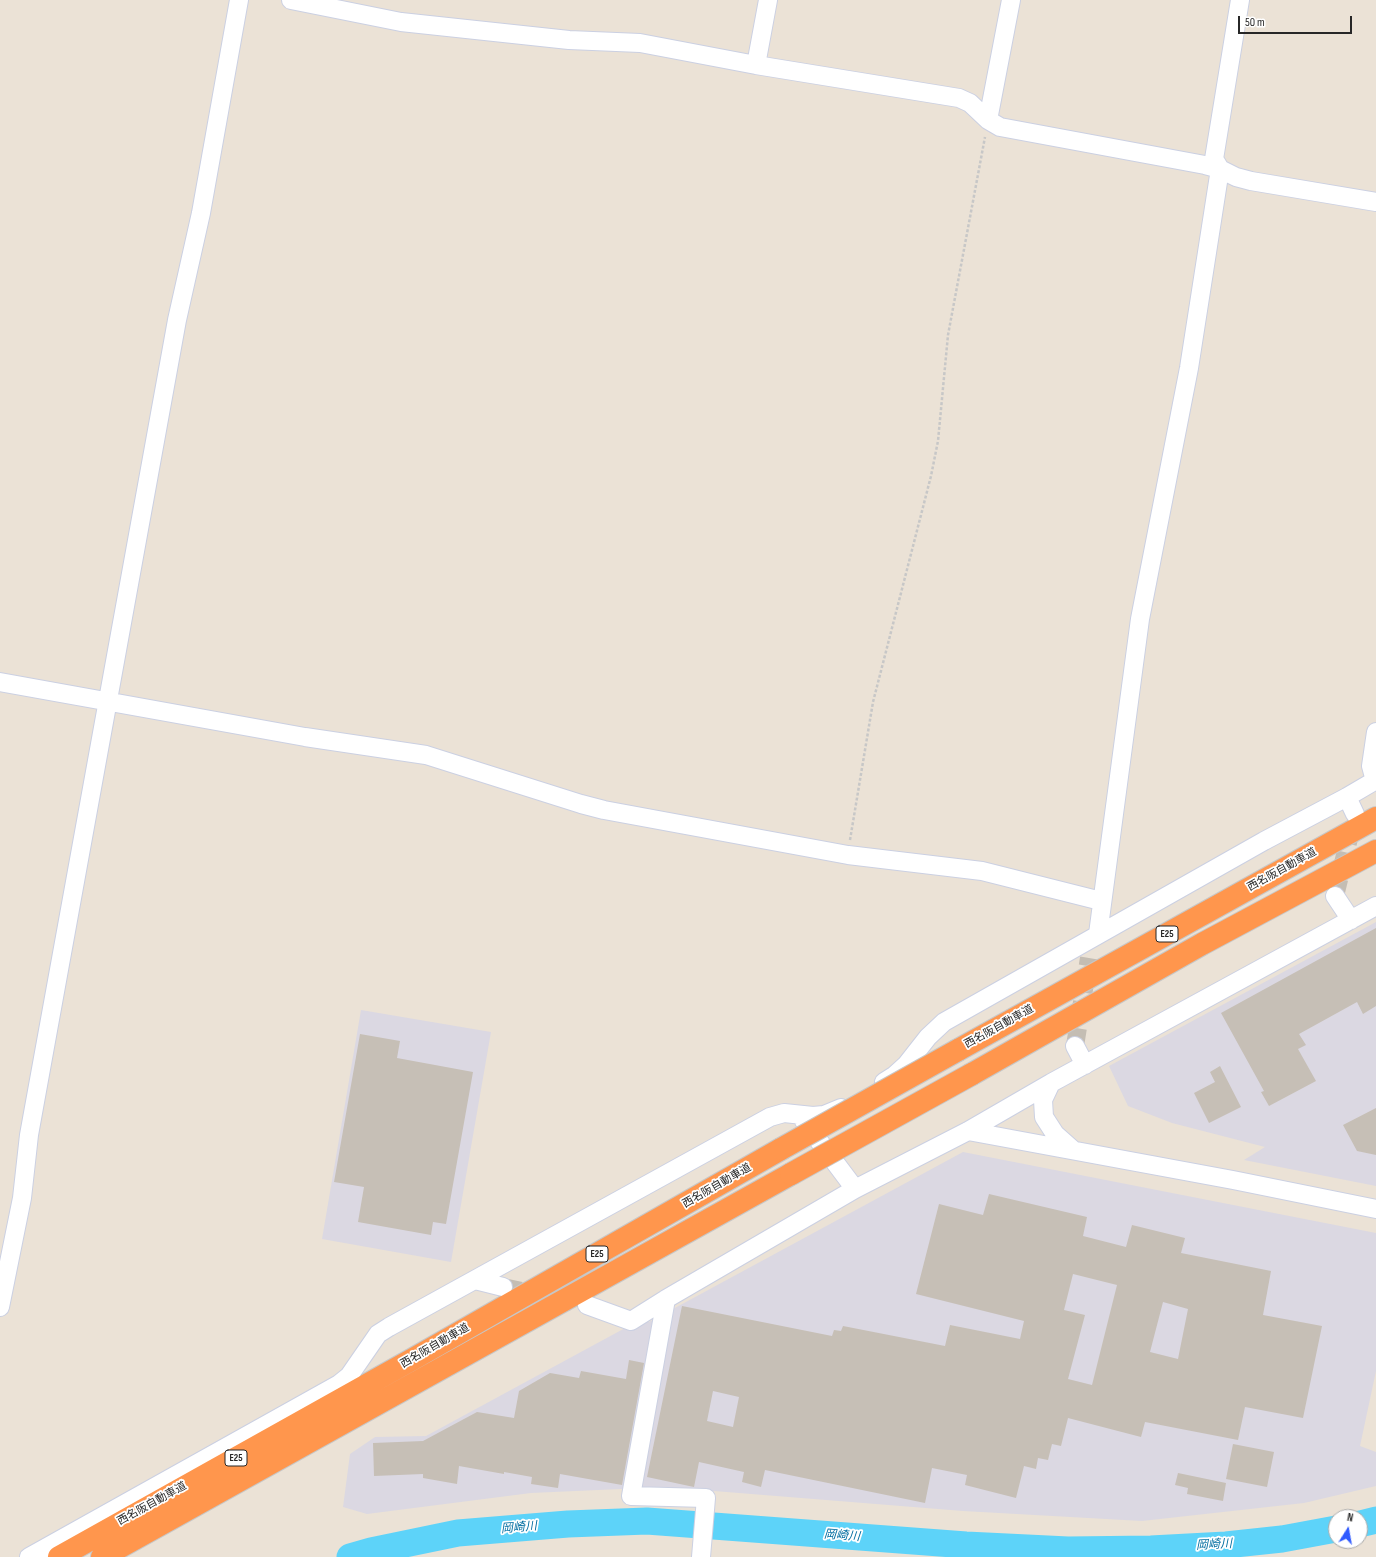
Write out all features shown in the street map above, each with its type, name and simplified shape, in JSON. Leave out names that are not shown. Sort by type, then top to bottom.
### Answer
[{"type":"highway","name":"西名阪自動車道","points":[[59,1557],[413,1359],[958,1050],[1366,816]]},
{"type":"highway","name":"西名阪自動車道","points":[[102,1557],[972,1074],[1202,944],[1376,851]]},
{"type":"street","points":[[0,1307],[22,1198],[29,1135],[177,320],[205,191],[239,0]]},
{"type":"street","points":[[291,0],[401,22],[569,40],[640,43],[756,65],[959,98],[970,103],[988,120],[1000,127],[1220,169],[1236,177],[1251,181],[1376,202]]},
{"type":"street","points":[[756,65],[768,0]]},
{"type":"street","points":[[988,120],[1011,0]]},
{"type":"street","points":[[1098,934],[1101,901],[1140,619],[1189,368],[1220,169],[1214,159],[1240,0]]},
{"type":"street","points":[[0,682],[305,738],[426,755],[604,810],[848,855],[982,871],[1101,901]]},
{"type":"street","points":[[29,1557],[339,1384],[349,1376],[378,1334],[475,1280],[770,1117],[784,1113],[813,1116],[824,1115],[836,1111],[895,1076],[906,1065],[934,1029],[944,1022],[1085,951],[1098,934],[1264,840],[1347,797],[1376,780],[1371,766],[1376,732]]},
{"type":"street","points":[[1347,797],[1366,816]]},
{"type":"street","points":[[1335,896],[1351,920]]},
{"type":"street","points":[[587,1305],[631,1321],[855,1189],[968,1131],[1051,1083],[1376,906]]},
{"type":"street","points":[[1075,1046],[1085,1065]]},
{"type":"street","points":[[1051,1083],[1043,1100],[1044,1117],[1054,1134],[1072,1150]]},
{"type":"street","points":[[799,1114],[855,1189]]},
{"type":"street","points":[[968,1131],[1376,1209]]},
{"type":"street","points":[[475,1280],[503,1287]]},
{"type":"street","points":[[666,1299],[631,1496],[706,1498],[702,1552]]},
{"type":"path","points":[[848,855],[873,702],[927,495],[938,441],[948,336],[988,120]]},
{"type":"shaded area","points":[[1376,922],[1376,1186],[1244,1160],[1265,1147],[1172,1123],[1128,1106],[1109,1066]]},
{"type":"shaded area","points":[[361,1010],[491,1032],[451,1262],[322,1239]]},
{"type":"shaded area","points":[[963,1152],[1376,1233],[1376,1371],[1360,1446],[1376,1452],[1376,1486],[1304,1503],[1142,1521],[963,1511],[714,1491],[643,1488],[531,1493],[367,1514],[343,1507],[350,1454],[375,1437],[426,1436],[627,1327],[623,1320],[649,1322]]},
{"type":"building","points":[[1376,928],[1376,1006],[1363,1014],[1357,1002],[1299,1034],[1306,1045],[1298,1049],[1316,1081],[1269,1106],[1261,1092],[1264,1091],[1221,1013]]},
{"type":"building","points":[[360,1034],[400,1041],[397,1058],[473,1072],[446,1224],[433,1222],[431,1235],[358,1222],[364,1187],[334,1182]]},
{"type":"building","points":[[1220,1066],[1241,1107],[1209,1123],[1194,1093],[1215,1082],[1210,1072]]},
{"type":"building","points":[[1376,1108],[1376,1155],[1357,1151],[1343,1125]]},
{"type":"building","points":[[989,1194],[1087,1217],[1083,1236],[1126,1247],[1132,1225],[1185,1238],[1181,1253],[1271,1271],[1263,1315],[1322,1326],[1303,1418],[1245,1407],[1238,1440],[1145,1422],[1141,1437],[1068,1418],[1061,1446],[1052,1444],[1048,1460],[1038,1458],[1036,1469],[1024,1466],[1016,1498],[965,1485],[967,1475],[932,1468],[925,1503],[765,1470],[761,1487],[742,1482],[744,1472],[699,1462],[694,1487],[647,1477],[682,1306],[832,1336],[834,1330],[841,1331],[843,1326],[945,1346],[950,1325],[1020,1339],[1024,1321],[916,1294],[939,1204],[983,1215]],"holes":[[[1073,1274],[1117,1285],[1092,1385],[1068,1379],[1085,1315],[1064,1310]],[[1163,1302],[1188,1309],[1178,1359],[1150,1352]],[[713,1391],[739,1397],[733,1427],[707,1421]]]},
{"type":"building","points":[[629,1360],[644,1363],[622,1485],[560,1474],[558,1488],[531,1484],[532,1477],[504,1472],[504,1474],[459,1466],[457,1484],[423,1478],[423,1474],[374,1476],[373,1443],[423,1441],[477,1412],[514,1418],[519,1391],[550,1373],[579,1378],[581,1371],[626,1379]]},
{"type":"building","points":[[1233,1444],[1274,1452],[1267,1487],[1226,1479]]},
{"type":"building","points":[[1178,1473],[1226,1483],[1223,1501],[1187,1494],[1188,1488],[1175,1485]]},
{"type":"waterway","name":"岡崎川","points":[[1368,1522],[1376,1520]]},
{"type":"waterway","name":"岡崎川","points":[[350,1557],[371,1551],[458,1533],[568,1524],[647,1521],[966,1545],[1068,1550],[1151,1549],[1226,1545],[1282,1539],[1328,1530]]},
{"type":"tunnel","points":[[1335,896],[1353,822]]},
{"type":"tunnel","points":[[1075,1046],[1089,958]]},
{"type":"tunnel","points":[[503,1287],[572,1302]]}]
